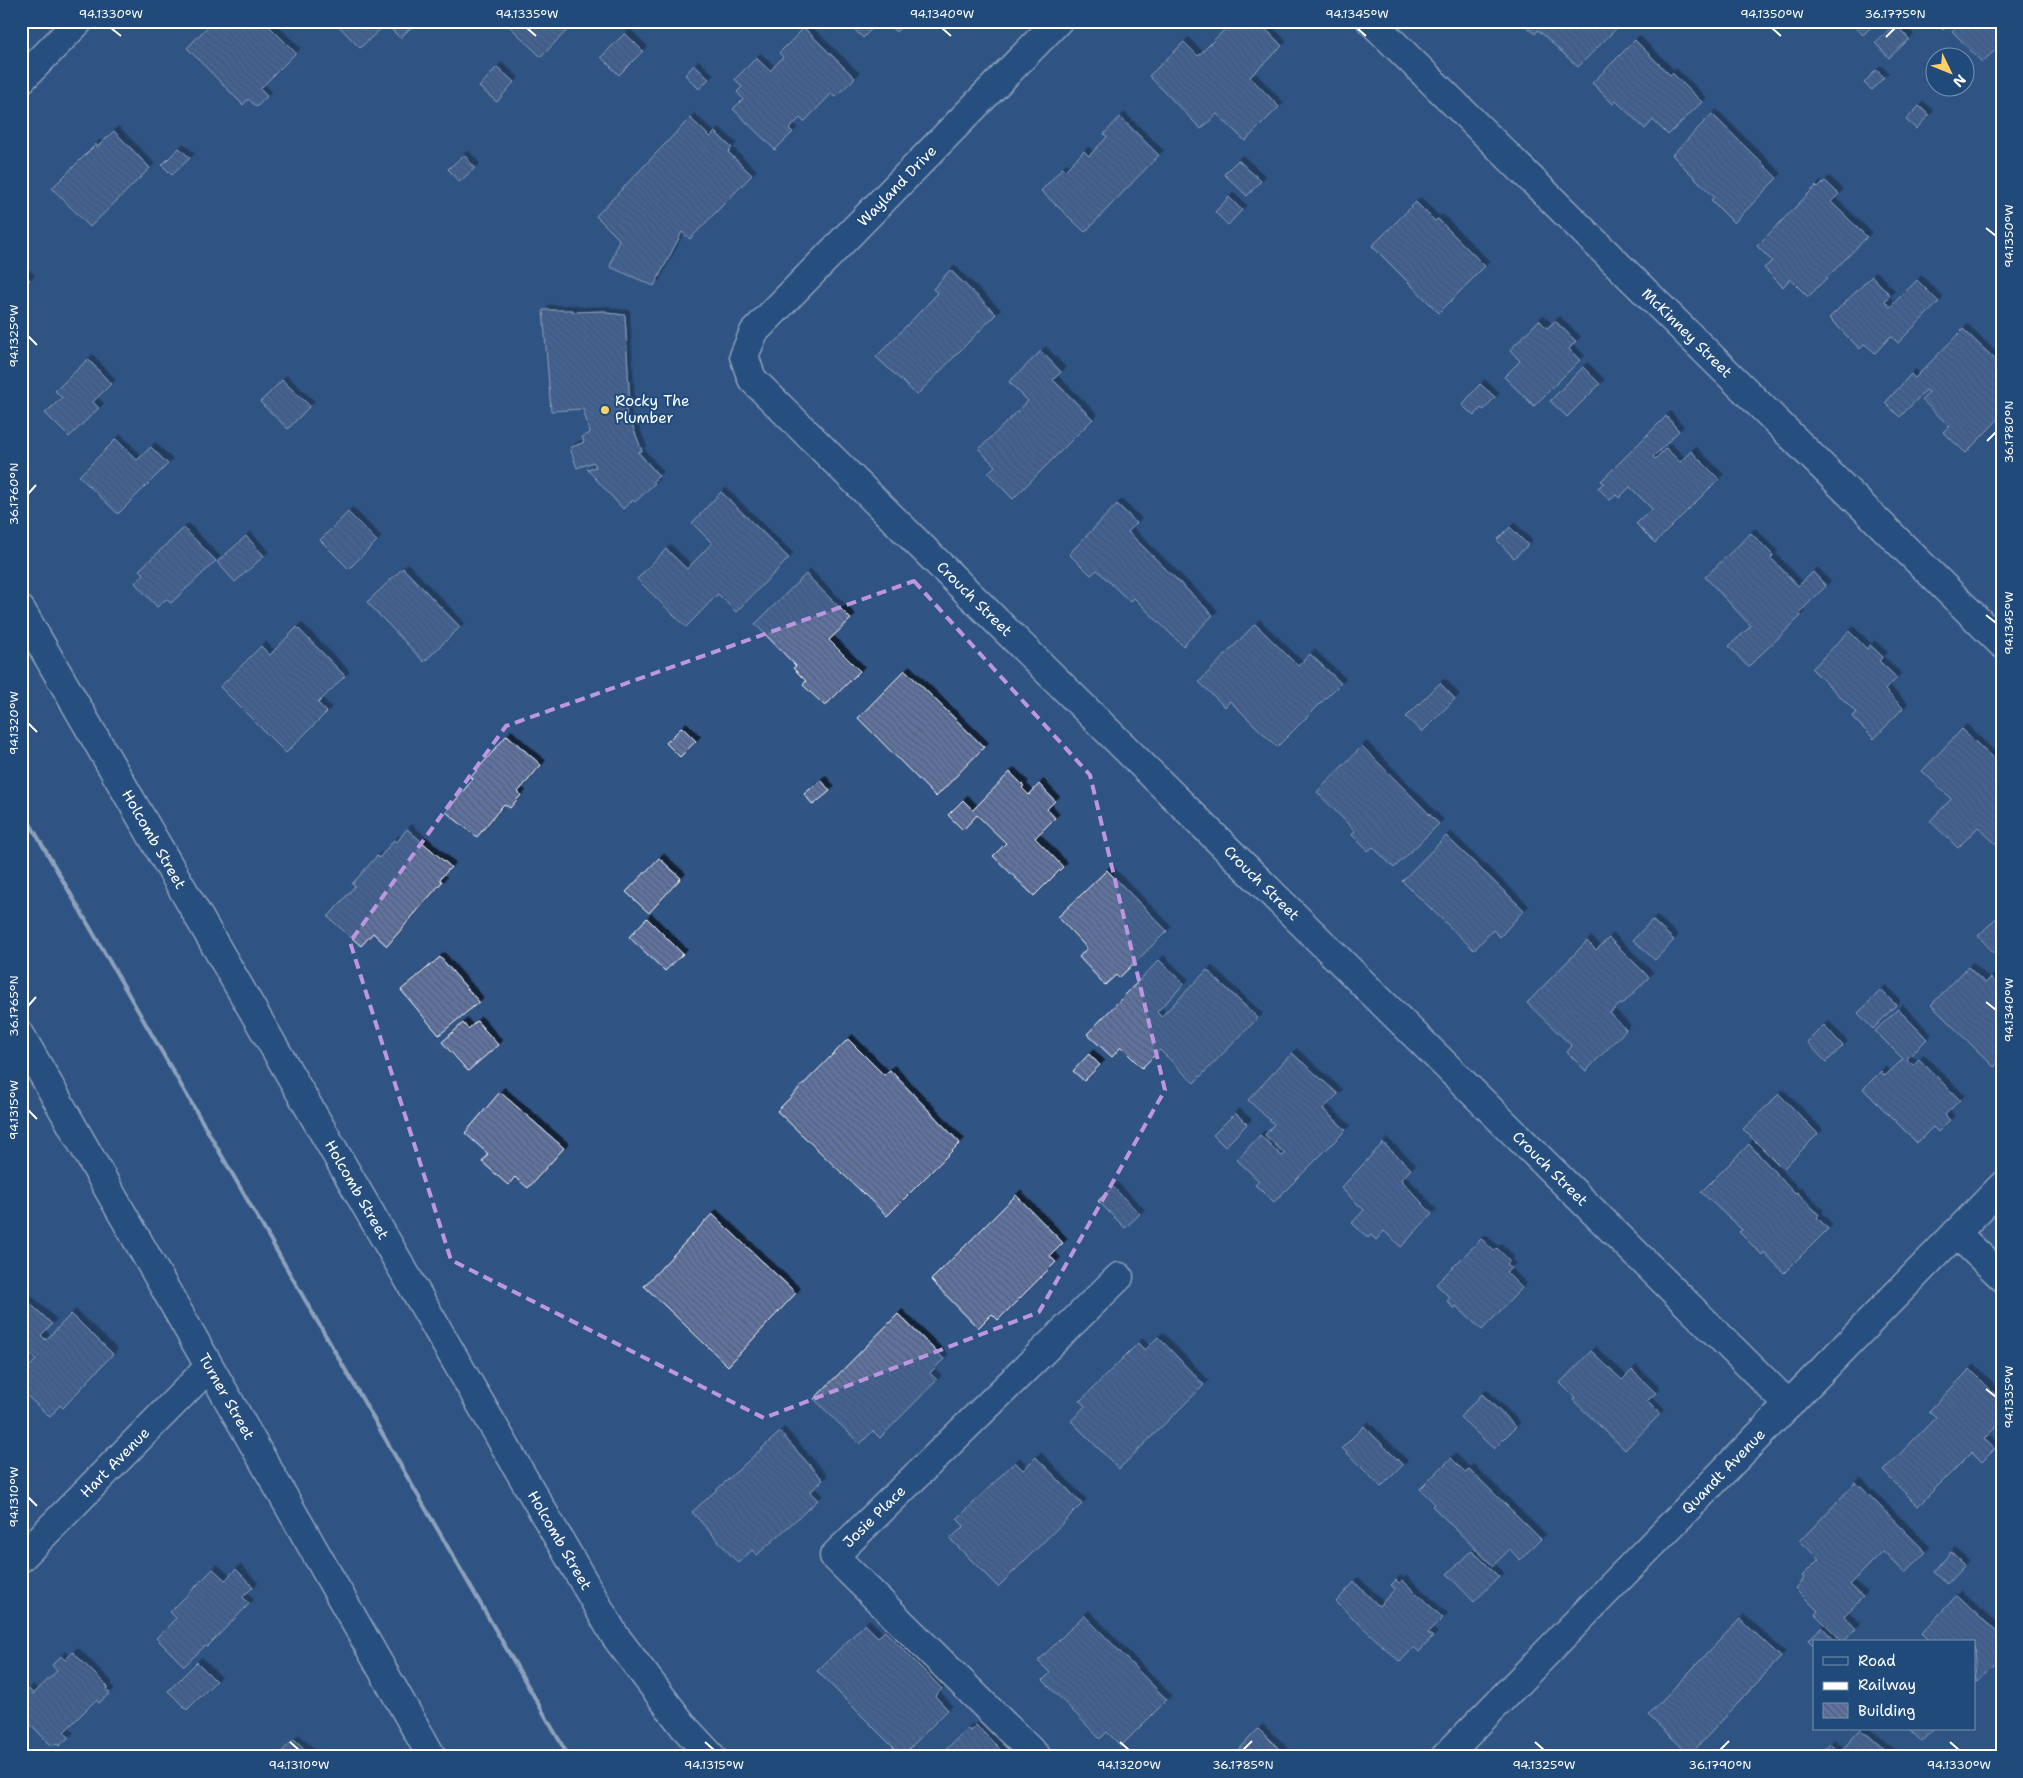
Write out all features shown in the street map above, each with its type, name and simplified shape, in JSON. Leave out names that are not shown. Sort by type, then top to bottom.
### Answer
[{"type":"street","points":[[21,80],[79,21]]},
{"type":"street","name":"Wayland Drive","points":[[744,356],[754,332],[1058,21]]},
{"type":"street","name":"McKinney Street","points":[[1371,21],[2002,644]]},
{"type":"street","name":"Crouch Street","points":[[744,356],[752,379],[1789,1405]]},
{"type":"street","name":"Holcomb Street","points":[[21,610],[615,1636],[686,1728],[712,1757]]},
{"type":"street","name":"Turner Street","points":[[21,1036],[432,1757]]},
{"type":"street","name":"Quandt Avenue","points":[[1445,1757],[2002,1186]]},
{"type":"street","points":[[1956,1233],[2002,1277]]},
{"type":"street","name":"Josie Place","points":[[1037,1757],[834,1556],[1119,1277]]},
{"type":"street","name":"Hart Avenue","points":[[21,1558],[209,1367]]},
{"type":"highlighted area","points":[[914,581],[1090,775],[1165,1090],[1039,1312],[764,1418],[451,1260],[350,942],[506,726]]},
{"type":"shaded area","points":[[2002,1186],[2002,1277],[1956,1233]]},
{"type":"building","points":[[213,21],[264,21],[296,53],[260,89],[267,96],[257,107],[248,99],[243,105],[187,48]]},
{"type":"building","points":[[334,21],[418,21],[400,38],[386,24],[360,48]]},
{"type":"building","points":[[504,21],[572,21],[574,23],[541,57]]},
{"type":"building","points":[[846,21],[879,21],[863,38]]},
{"type":"building","points":[[884,21],[906,21],[896,32]]},
{"type":"building","points":[[1233,21],[1258,21],[1282,46],[1250,77],[1279,107],[1245,141],[1217,114],[1201,129],[1149,76],[1184,42],[1198,56]]},
{"type":"building","points":[[1528,21],[1624,21],[1578,67],[1538,30],[1535,34],[1526,26]]},
{"type":"building","points":[[1850,21],[1869,21],[1873,25],[1863,35]]},
{"type":"building","points":[[1935,21],[1951,21],[1943,30]]},
{"type":"building","points":[[1962,21],[2002,21],[2002,44],[1982,62],[1976,56],[1976,48],[1968,48],[1952,31]]},
{"type":"building","points":[[1895,24],[1909,39],[1889,58],[1875,43]]},
{"type":"building","points":[[804,28],[855,78],[835,97],[831,94],[804,122],[800,118],[789,129],[793,132],[775,150],[733,109],[743,99],[737,92],[742,87],[735,79],[756,58],[770,71],[783,57],[779,53]]},
{"type":"building","points":[[625,33],[643,51],[619,75],[601,57]]},
{"type":"building","points":[[1635,40],[1670,75],[1672,73],[1702,102],[1668,135],[1653,120],[1645,129],[1616,101],[1613,104],[1592,83]]},
{"type":"building","points":[[694,65],[709,79],[699,89],[685,75]]},
{"type":"building","points":[[497,67],[514,82],[497,102],[479,87]]},
{"type":"building","points":[[1876,70],[1884,77],[1872,90],[1864,83]]},
{"type":"building","points":[[1919,106],[1929,115],[1916,129],[1906,120]]},
{"type":"building","points":[[1712,114],[1777,178],[1734,223],[1711,200],[1714,197],[1672,155]]},
{"type":"building","points":[[1120,117],[1159,155],[1085,232],[1041,191],[1062,168],[1065,170],[1084,151],[1089,156],[1107,137],[1104,134]]},
{"type":"building","points":[[690,118],[710,137],[715,132],[732,148],[728,152],[752,175],[690,239],[682,232],[654,286],[610,267],[619,239],[596,216]]},
{"type":"building","points":[[114,131],[150,168],[90,227],[52,188],[96,144],[97,147]]},
{"type":"building","points":[[179,148],[190,158],[172,175],[162,165]]},
{"type":"building","points":[[464,155],[475,168],[459,182],[448,169]]},
{"type":"building","points":[[1238,160],[1261,181],[1247,196],[1224,174]]},
{"type":"building","points":[[1825,181],[1839,194],[1831,202],[1867,237],[1808,297],[1790,279],[1783,287],[1764,268],[1772,261],[1757,246],[1816,186],[1818,188]]},
{"type":"building","points":[[1229,197],[1242,210],[1228,225],[1215,212]]},
{"type":"building","points":[[1416,202],[1435,221],[1438,219],[1485,266],[1439,313],[1372,246]]},
{"type":"building","points":[[950,270],[996,314],[917,395],[876,357],[938,293],[933,289]]},
{"type":"building","points":[[21,271],[30,280],[22,288],[24,290],[21,293]]},
{"type":"building","points":[[1872,276],[1890,295],[1885,301],[1890,307],[1917,280],[1939,302],[1898,343],[1891,336],[1875,353],[1865,344],[1860,349],[1829,318]]},
{"type":"building","name":"Rocky The Plumber","points":[[543,310],[573,310],[573,312],[606,311],[606,313],[625,315],[630,408],[626,408],[627,422],[631,422],[642,451],[638,452],[659,476],[653,481],[655,483],[635,502],[633,500],[623,509],[587,469],[596,467],[593,462],[577,468],[570,448],[584,442],[582,437],[590,433],[583,409],[551,411]]},
{"type":"building","points":[[1539,320],[1547,328],[1555,321],[1576,341],[1569,349],[1580,360],[1534,406],[1504,377],[1520,361],[1510,350]]},
{"type":"building","points":[[1963,329],[2002,366],[2002,415],[1966,453],[1943,432],[1949,426],[1922,400],[1929,392],[1926,390],[1900,417],[1885,403],[1911,374],[1915,378]]},
{"type":"building","points":[[1041,351],[1061,372],[1053,380],[1093,419],[1013,499],[988,473],[995,466],[979,449],[1028,401],[1009,382]]},
{"type":"building","points":[[88,359],[111,384],[93,402],[99,408],[69,437],[45,413],[62,398],[55,391]]},
{"type":"building","points":[[1583,367],[1600,384],[1567,417],[1550,401]]},
{"type":"building","points":[[282,380],[310,406],[288,429],[260,402]]},
{"type":"building","points":[[1480,384],[1495,397],[1484,410],[1481,408],[1474,416],[1462,405]]},
{"type":"building","points":[[1666,416],[1679,431],[1653,457],[1655,459],[1666,448],[1680,462],[1691,451],[1719,479],[1655,543],[1636,524],[1652,509],[1630,487],[1619,498],[1616,495],[1610,500],[1598,488],[1604,483],[1601,481]]},
{"type":"building","points":[[116,439],[137,460],[151,447],[168,464],[118,514],[79,476]]},
{"type":"building","points":[[721,492],[789,558],[736,612],[718,594],[686,627],[637,579],[666,549],[687,569],[712,543],[692,523]]},
{"type":"building","points":[[1117,504],[1137,523],[1128,532],[1213,615],[1183,646],[1134,598],[1130,602],[1097,570],[1091,575],[1069,554]]},
{"type":"building","points":[[348,512],[377,541],[349,569],[320,540]]},
{"type":"building","points":[[1510,527],[1528,545],[1514,558],[1497,540]]},
{"type":"building","points":[[184,528],[216,561],[171,603],[166,599],[157,607],[135,583],[144,574],[139,570]]},
{"type":"building","points":[[1751,533],[1773,555],[1771,558],[1798,586],[1813,572],[1826,586],[1799,613],[1801,616],[1748,667],[1729,646],[1751,626],[1705,577]]},
{"type":"building","points":[[246,536],[264,556],[235,582],[217,562]]},
{"type":"building","points":[[403,568],[460,627],[424,662],[367,602]]},
{"type":"building","points":[[806,574],[851,619],[829,640],[860,671],[825,706],[803,685],[806,681],[793,668],[796,666],[755,624]]},
{"type":"building","points":[[1255,624],[1298,666],[1310,654],[1341,683],[1277,747],[1230,701],[1225,707],[1199,682]]},
{"type":"building","points":[[297,627],[345,676],[318,703],[327,712],[286,753],[220,687],[261,646],[270,655]]},
{"type":"building","points":[[1849,631],[1867,649],[1870,645],[1883,657],[1879,661],[1897,678],[1885,690],[1903,708],[1874,739],[1852,717],[1857,713],[1812,669]]},
{"type":"building","points":[[905,670],[984,747],[936,797],[858,718]]},
{"type":"building","points":[[1440,683],[1455,699],[1422,732],[1406,717]]},
{"type":"building","points":[[682,727],[696,741],[680,757],[666,743]]},
{"type":"building","points":[[1962,729],[2002,767],[2002,845],[1999,847],[1978,827],[1958,848],[1930,821],[1951,799],[1922,771]]},
{"type":"building","points":[[507,735],[541,765],[518,792],[521,795],[510,808],[504,804],[477,837],[446,812],[473,779],[471,777]]},
{"type":"building","points":[[1362,746],[1439,824],[1394,868],[1373,847],[1368,851],[1352,835],[1355,831],[1317,792]]},
{"type":"building","points":[[1010,772],[1024,786],[1022,788],[1029,795],[1039,784],[1055,801],[1047,809],[1055,818],[1035,838],[1063,867],[1034,896],[993,856],[1006,843],[977,815],[963,830],[948,815],[963,800],[973,810]]},
{"type":"building","points":[[821,780],[830,791],[813,805],[804,794]]},
{"type":"building","points":[[407,829],[451,867],[440,879],[442,882],[387,946],[373,933],[361,946],[328,917],[355,886],[352,884],[377,856],[379,858],[394,840],[397,842]]},
{"type":"building","points":[[1446,836],[1524,910],[1500,937],[1493,930],[1474,950],[1402,881]]},
{"type":"building","points":[[659,858],[681,878],[649,913],[626,892]]},
{"type":"building","points":[[1107,870],[1167,931],[1119,978],[1116,975],[1105,985],[1079,957],[1087,948],[1058,917]]},
{"type":"building","points":[[2002,912],[2002,961],[1978,936]]},
{"type":"building","points":[[647,918],[683,954],[665,971],[629,937]]},
{"type":"building","points":[[1652,920],[1674,940],[1655,960],[1633,940]]},
{"type":"building","points":[[1609,938],[1649,977],[1622,1005],[1620,1004],[1610,1013],[1626,1030],[1586,1071],[1567,1052],[1572,1046],[1527,1003],[1587,941],[1596,950]]},
{"type":"building","points":[[440,957],[479,1002],[439,1035],[401,990]]},
{"type":"building","points":[[1159,960],[1184,984],[1157,1012],[1161,1017],[1207,970],[1258,1018],[1194,1083],[1160,1050],[1142,1068],[1121,1047],[1112,1057],[1087,1034]]},
{"type":"building","points":[[1968,967],[1985,983],[1991,978],[2002,989],[2002,1059],[1994,1067],[1931,1005]]},
{"type":"building","points":[[1881,990],[1896,1005],[1873,1029],[1858,1013]]},
{"type":"building","points":[[1898,1009],[1927,1039],[1907,1059],[1913,1065],[1919,1059],[1960,1100],[1945,1115],[1950,1120],[1938,1132],[1933,1127],[1917,1143],[1863,1089],[1881,1071],[1885,1076],[1903,1059],[1875,1031]]},
{"type":"building","points":[[477,1021],[498,1045],[468,1071],[442,1042],[463,1023],[468,1029]]},
{"type":"building","points":[[1824,1025],[1843,1046],[1826,1062],[1807,1042]]},
{"type":"building","points":[[848,1039],[884,1075],[890,1070],[960,1143],[887,1216],[777,1111]]},
{"type":"building","points":[[1292,1053],[1338,1094],[1323,1109],[1346,1130],[1274,1202],[1255,1185],[1259,1181],[1237,1160],[1260,1135],[1282,1156],[1285,1154],[1265,1135],[1274,1124],[1248,1100]]},
{"type":"building","points":[[1089,1054],[1100,1065],[1084,1081],[1073,1071]]},
{"type":"building","points":[[500,1092],[564,1148],[528,1188],[515,1177],[508,1185],[482,1162],[488,1154],[465,1133]]},
{"type":"building","points":[[1779,1094],[1818,1134],[1783,1169],[1743,1129]]},
{"type":"building","points":[[1235,1113],[1247,1124],[1225,1147],[1213,1135]]},
{"type":"building","points":[[1383,1143],[1411,1169],[1401,1180],[1432,1214],[1401,1247],[1384,1231],[1376,1240],[1371,1235],[1368,1238],[1352,1223],[1364,1210],[1341,1188]]},
{"type":"building","points":[[1749,1144],[1795,1194],[1797,1192],[1819,1215],[1817,1217],[1828,1229],[1784,1273],[1764,1252],[1762,1255],[1739,1232],[1742,1230],[1701,1192]]},
{"type":"building","points":[[1113,1187],[1140,1214],[1125,1228],[1098,1201]]},
{"type":"building","points":[[1016,1195],[1063,1243],[1050,1256],[1056,1262],[998,1320],[992,1314],[978,1328],[931,1280]]},
{"type":"building","points":[[712,1214],[796,1293],[728,1366],[644,1286]]},
{"type":"building","points":[[1481,1239],[1494,1251],[1497,1248],[1510,1261],[1507,1264],[1511,1268],[1506,1272],[1522,1288],[1482,1330],[1456,1306],[1454,1309],[1447,1301],[1450,1298],[1436,1284]]},
{"type":"building","points":[[21,1295],[52,1324],[41,1335],[46,1340],[71,1314],[113,1354],[63,1408],[60,1405],[50,1417],[21,1390],[21,1375],[36,1360],[26,1350],[21,1355]]},
{"type":"building","points":[[898,1314],[944,1359],[930,1373],[937,1380],[880,1438],[873,1431],[860,1444],[814,1399]]},
{"type":"building","points":[[1158,1337],[1204,1385],[1119,1469],[1071,1421],[1085,1406],[1080,1401],[1138,1343],[1145,1350]]},
{"type":"building","points":[[1591,1351],[1622,1380],[1632,1370],[1656,1393],[1647,1401],[1660,1414],[1625,1450],[1573,1400],[1575,1397],[1560,1383]]},
{"type":"building","points":[[1970,1369],[2002,1401],[2002,1421],[1984,1439],[1995,1449],[1982,1462],[1972,1452],[1918,1506],[1883,1471],[1936,1417],[1929,1411]]},
{"type":"building","points":[[1482,1394],[1516,1427],[1494,1449],[1460,1417]]},
{"type":"building","points":[[1364,1426],[1403,1465],[1381,1487],[1342,1448]]},
{"type":"building","points":[[780,1432],[823,1480],[810,1492],[818,1500],[757,1555],[752,1550],[738,1563],[692,1512]]},
{"type":"building","points":[[1036,1457],[1082,1504],[998,1587],[950,1539],[964,1526],[957,1519],[1015,1462],[1023,1470]]},
{"type":"building","points":[[1451,1458],[1465,1472],[1469,1469],[1541,1539],[1520,1560],[1510,1549],[1493,1566],[1432,1506],[1434,1503],[1420,1489]]},
{"type":"building","points":[[1856,1482],[1926,1552],[1905,1573],[1883,1551],[1850,1585],[1863,1597],[1844,1616],[1856,1629],[1845,1640],[1841,1640],[1815,1614],[1818,1611],[1795,1588],[1804,1578],[1802,1576],[1819,1559],[1800,1541]]},
{"type":"building","points":[[1472,1550],[1499,1577],[1474,1602],[1447,1574]]},
{"type":"building","points":[[1951,1552],[1965,1565],[1947,1584],[1934,1572]]},
{"type":"building","points":[[213,1569],[225,1580],[236,1569],[253,1587],[243,1597],[249,1604],[207,1647],[205,1646],[184,1666],[156,1638],[176,1618],[170,1612]]},
{"type":"building","points":[[1396,1580],[1399,1583],[1402,1580],[1443,1618],[1428,1633],[1433,1637],[1419,1652],[1414,1647],[1400,1662],[1336,1602],[1354,1582],[1379,1606],[1395,1589],[1391,1585]]},
{"type":"building","points":[[1957,1595],[2002,1637],[2002,1656],[1976,1684],[1976,1640],[1929,1640],[1922,1633]]},
{"type":"building","points":[[1084,1615],[1167,1700],[1121,1746],[1107,1732],[1100,1739],[1043,1680],[1050,1673],[1038,1661]]},
{"type":"building","points":[[1740,1619],[1781,1657],[1690,1755],[1648,1715]]},
{"type":"building","points":[[865,1624],[878,1637],[885,1631],[942,1689],[935,1696],[948,1710],[902,1756],[817,1671]]},
{"type":"building","points":[[1822,1627],[1834,1640],[1813,1640],[1813,1645],[1808,1640]]},
{"type":"building","points":[[73,1652],[108,1687],[106,1689],[110,1693],[99,1703],[96,1700],[64,1732],[69,1737],[59,1746],[56,1743],[52,1746],[21,1715],[21,1707],[24,1704],[21,1697],[29,1689],[33,1694],[57,1671],[52,1665],[61,1656],[65,1660]]},
{"type":"building","points":[[197,1662],[216,1681],[187,1710],[168,1691]]},
{"type":"building","points":[[976,1725],[1008,1757],[938,1757],[968,1728],[970,1731]]},
{"type":"building","points":[[1258,1729],[1288,1757],[1232,1757]]},
{"type":"building","points":[[1862,1730],[1893,1757],[1818,1757],[1830,1744],[1839,1753]]},
{"type":"building","points":[[1910,1730],[1933,1730],[1922,1742]]},
{"type":"building","points":[[294,1739],[313,1757],[277,1757]]},
{"type":"railway","points":[[21,808],[569,1757]]},
{"type":"place","name":"Rocky The Plumber","points":[[605,410]]}]
